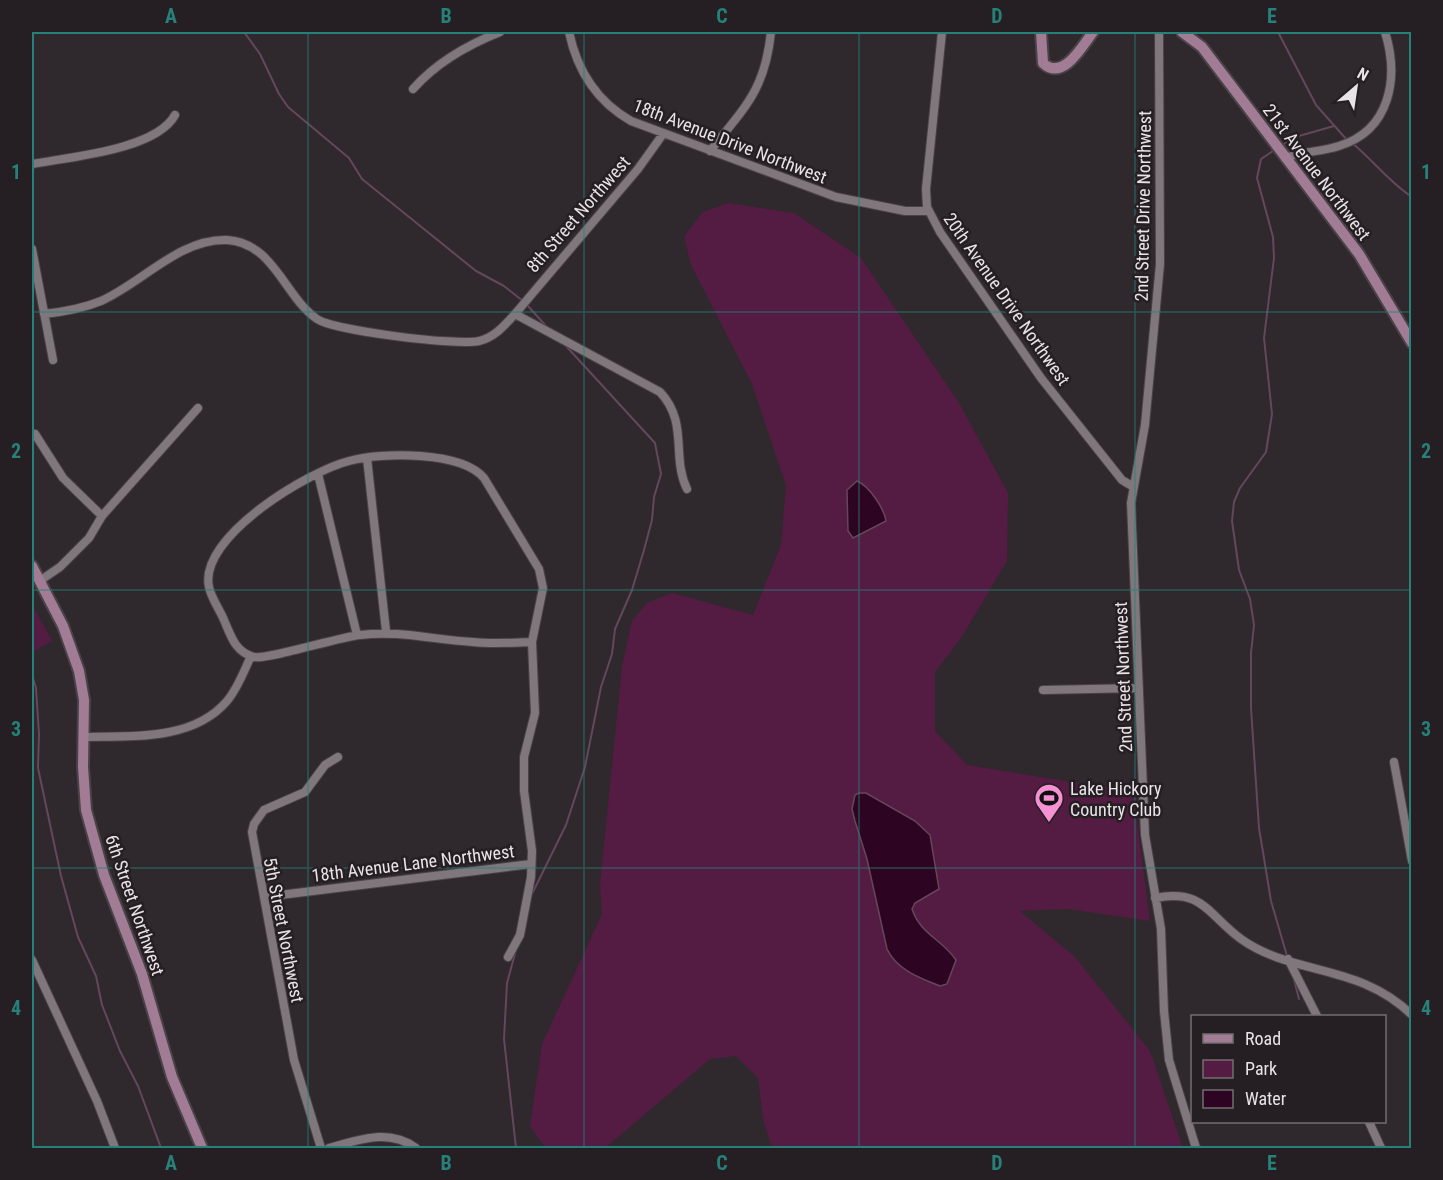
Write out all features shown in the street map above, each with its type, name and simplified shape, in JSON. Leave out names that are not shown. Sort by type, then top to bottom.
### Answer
[{"type":"street","points":[[413,89],[437,66],[462,49],[500,32]]},
{"type":"street","name":"18th Avenue Drive Northwest","points":[[569,32],[578,65],[600,97],[621,115],[663,134],[836,197],[905,211],[929,211]]},
{"type":"street","points":[[710,151],[759,85],[768,59],[771,32]]},
{"type":"street","name":"20th Avenue Drive Northwest","points":[[942,32],[926,189],[929,211],[1041,378],[1122,480],[1132,486]]},
{"type":"street","points":[[1041,32],[1043,63],[1055,69],[1074,57],[1093,32]]},
{"type":"street","name":"2nd Street Drive Northwest","points":[[1132,486],[1145,425],[1160,264],[1159,32]]},
{"type":"street","name":"21st Avenue Northwest","points":[[1182,32],[1202,47],[1359,254],[1412,343]]},
{"type":"street","points":[[1285,158],[1342,145],[1357,139],[1377,121],[1386,105],[1393,77],[1385,32]]},
{"type":"street","points":[[32,164],[139,143],[163,130],[175,115]]},
{"type":"street","name":"8th Street Northwest","points":[[44,314],[101,301],[198,243],[226,240],[248,245],[262,254],[317,318],[338,328],[450,341],[478,341],[496,333],[515,314],[638,169],[663,134]]},
{"type":"street","points":[[32,249],[53,360]]},
{"type":"street","points":[[515,314],[660,392],[671,406],[679,430],[681,468],[687,489]]},
{"type":"street","points":[[41,580],[69,559],[89,538],[102,516],[198,408]]},
{"type":"street","points":[[35,434],[63,478],[102,516]]},
{"type":"street","points":[[508,957],[520,935],[531,864],[532,851],[523,779],[524,757],[535,706],[532,642],[542,599],[542,578],[478,471],[462,463],[413,456],[368,458],[339,464],[284,491],[235,528],[214,562],[208,587],[235,645],[251,656],[264,657],[357,635],[386,631],[473,642],[532,642]]},
{"type":"street","points":[[368,458],[386,631]]},
{"type":"street","points":[[318,474],[357,635]]},
{"type":"street","name":"2nd Street Northwest","points":[[1132,486],[1145,835],[1161,929],[1164,1011],[1169,1060],[1196,1149]]},
{"type":"street","name":"6th Street Northwest","points":[[32,566],[63,626],[79,671],[84,700],[86,810],[104,875],[142,974],[172,1077],[202,1149]]},
{"type":"street","points":[[84,737],[146,736],[207,719],[228,700],[251,656]]},
{"type":"street","points":[[1043,690],[1139,688]]},
{"type":"street","name":"5th Street Northwest","points":[[321,1149],[294,1060],[254,850],[254,824],[264,810],[305,792],[326,765],[338,757]]},
{"type":"street","points":[[1394,762],[1412,861]]},
{"type":"street","name":"18th Avenue Lane Northwest","points":[[264,897],[531,864]]},
{"type":"street","points":[[1155,898],[1177,895],[1194,898],[1210,909],[1242,939],[1288,959],[1361,981],[1390,996],[1412,1015]]},
{"type":"street","points":[[1288,959],[1316,1015]]},
{"type":"street","points":[[32,960],[97,1101],[115,1149]]},
{"type":"street","points":[[1369,1123],[1381,1149]]},
{"type":"street","points":[[329,1149],[370,1137],[390,1136],[403,1139],[416,1149]]},
{"type":"green space","points":[[728,203],[794,213],[861,258],[959,403],[1008,493],[1007,561],[961,638],[935,672],[935,731],[967,765],[1133,792],[1150,921],[1068,909],[1020,911],[1075,957],[1150,1051],[1183,1148],[772,1148],[763,1119],[758,1078],[736,1056],[710,1059],[605,1148],[550,1148],[544,1146],[530,1126],[542,1044],[602,914],[600,884],[622,666],[632,621],[647,603],[672,593],[753,615],[781,545],[786,485],[752,384],[691,265],[684,236],[703,212]]},
{"type":"green space","points":[[32,604],[52,641],[32,652]]},
{"type":"water","points":[[857,481],[875,498],[886,521],[853,538],[848,531],[847,490]]},
{"type":"water","points":[[866,793],[915,821],[930,835],[939,889],[915,903],[912,909],[920,925],[956,960],[947,984],[940,986],[903,968],[887,949],[867,859],[852,809],[855,795]]},
{"type":"waterway","points":[[244,32],[260,54],[279,94],[288,107],[349,158],[362,179],[476,271],[504,286],[523,301]]},
{"type":"waterway","points":[[1278,32],[1316,105],[1347,140]]},
{"type":"waterway","points":[[1281,146],[1292,138],[1334,126]]},
{"type":"waterway","points":[[1352,143],[1412,197]]},
{"type":"waterway","points":[[1276,149],[1261,159],[1257,178],[1273,237],[1274,258],[1264,338],[1272,414],[1266,452],[1240,488],[1234,502],[1232,521],[1239,570],[1250,599],[1254,625],[1251,653],[1251,708],[1259,828],[1271,901],[1287,956]]},
{"type":"waterway","points":[[527,305],[547,327]]},
{"type":"waterway","points":[[531,896],[566,825],[585,767],[601,687],[612,654],[615,629],[632,590],[644,550],[652,520],[654,497],[661,474],[655,443],[566,346]]},
{"type":"waterway","points":[[32,675],[36,688],[39,734],[38,768],[61,876],[78,937],[96,976],[102,1005],[120,1051],[138,1086],[161,1148]]},
{"type":"waterway","points":[[516,950],[507,983],[504,1039],[516,1148]]},
{"type":"waterway","points":[[1293,976],[1299,999]]},
{"type":"place","name":"Lake Hickory Country Club","points":[[1049,824]]}]
